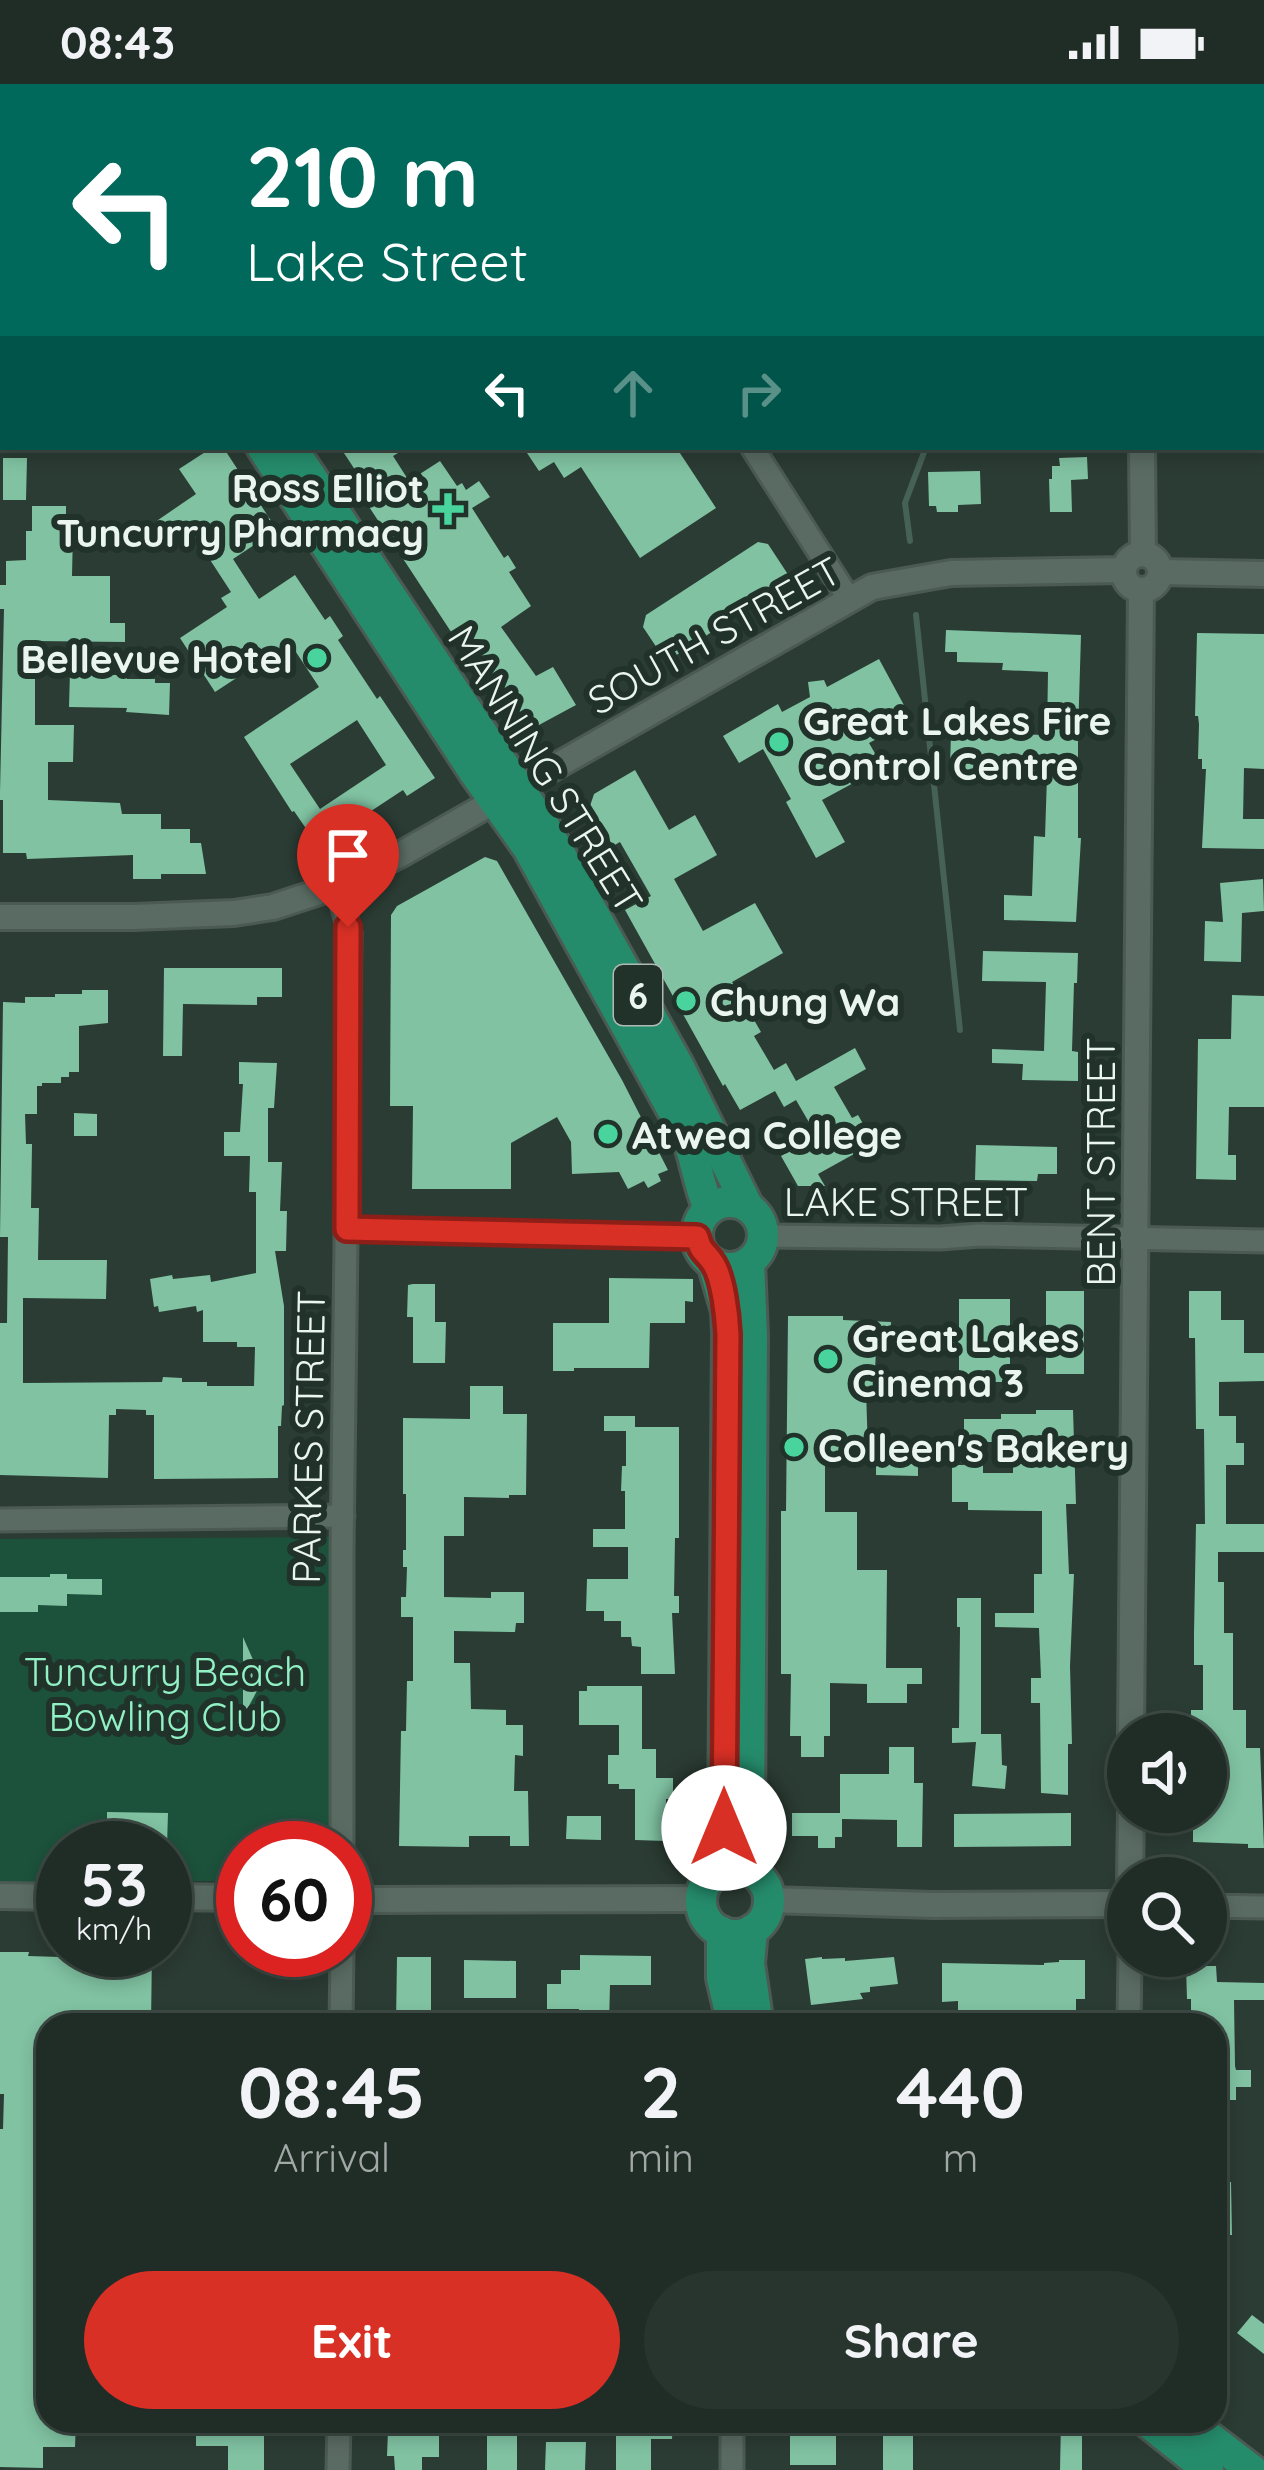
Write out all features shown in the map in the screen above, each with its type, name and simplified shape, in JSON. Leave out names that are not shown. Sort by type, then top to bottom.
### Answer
[{"type":"main road","name":"MANNING STREET","points":[[264,450],[474,772],[507,793],[528,848],[688,1138],[697,1165],[706,1236],[727,1311],[728,1334],[724,1828],[717,1872]]},
{"type":"main road","name":"MANNING STREET","points":[[293,450],[678,1065],[748,1207]]},
{"type":"main road","points":[[748,1207],[729,1202],[706,1236],[731,1268],[756,1249]]},
{"type":"main road","name":"6","points":[[748,1207],[759,1220],[752,1309],[749,1828],[752,1871],[765,1883],[770,1900]]},
{"type":"main road","points":[[717,1872],[735,1867],[752,1871]]},
{"type":"main road","name":"6","points":[[701,1899],[717,1872]]},
{"type":"main road","points":[[701,1899],[706,1919],[737,1931],[765,1918],[770,1900]]},
{"type":"main road","points":[[730,2013],[722,1978],[737,1931]]},
{"type":"main road","points":[[737,1931],[749,1964],[756,2013]]},
{"type":"main road","points":[[1161,2433],[1208,2470]]},
{"type":"main road","points":[[1201,2433],[1252,2470]]},
{"type":"street","points":[[754,450],[849,598]]},
{"type":"street","name":"BENT STREET","points":[[1131,1713],[1142,450]]},
{"type":"street","name":"SOUTH STREET","points":[[0,917],[234,913],[273,907],[337,886],[849,598],[886,583],[939,574],[1042,570],[1264,574]]},
{"type":"street","name":"PARKES STREET","points":[[337,886],[350,933],[341,1821]]},
{"type":"street","points":[[347,1229],[706,1236]]},
{"type":"street","name":"LAKE STREET","points":[[756,1249],[980,1235],[1264,1241]]},
{"type":"street","points":[[0,1520],[343,1516]]},
{"type":"street","points":[[0,1896],[36,1897]]},
{"type":"street","points":[[372,1908],[701,1899]]},
{"type":"street","points":[[770,1900],[1107,1904]]},
{"type":"street","points":[[1227,1906],[1264,1907]]},
{"type":"street","points":[[341,2013],[342,1977]]},
{"type":"street","points":[[1129,2013],[1130,1977]]},
{"type":"street","points":[[338,2470],[339,2433]]},
{"type":"street","points":[[732,2433],[732,2470]]},
{"type":"street","points":[[1196,2433],[1229,2470]]},
{"type":"green space","name":"Tuncurry Beach Bowling Club","points":[[329,1537],[329,1821],[216,1821],[216,1881],[192,1881],[192,1821],[36,1821],[36,1882],[0,1882],[0,1539]]},
{"type":"building","points":[[208,450],[225,450],[277,530],[233,559],[259,599],[295,575],[325,620],[330,616],[343,636],[338,640],[435,778],[407,796],[403,790],[318,846],[244,737],[319,687],[290,643],[215,692],[180,638],[227,607],[221,598],[231,592],[188,526],[154,548],[142,531],[196,494],[179,469]],"holes":[[[357,720],[386,765],[320,809],[290,764]]]},
{"type":"building","points":[[342,450],[403,450],[393,456],[409,481],[440,461],[457,486],[462,483],[466,490],[479,481],[490,497],[472,508],[504,558],[508,555],[516,568],[509,572],[531,606],[501,627],[536,676],[553,667],[576,705],[526,732],[516,731],[358,490],[365,485]]},
{"type":"building","points":[[525,450],[678,450],[716,508],[640,558],[581,467],[564,478],[554,462],[539,471]]},
{"type":"building","points":[[1087,457],[1088,479],[1071,480],[1072,512],[1050,512],[1052,466],[1060,466],[1059,458]]},
{"type":"building","points":[[3,458],[27,458],[26,500],[3,500]]},
{"type":"building","points":[[980,471],[981,504],[958,505],[958,512],[937,512],[936,506],[929,506],[928,472]]},
{"type":"building","points":[[32,506],[66,506],[66,531],[73,531],[72,576],[110,576],[110,623],[125,623],[125,642],[35,641],[35,725],[74,725],[73,762],[48,762],[48,800],[120,803],[122,814],[161,814],[161,829],[190,829],[190,843],[201,843],[206,874],[133,879],[133,855],[27,859],[26,853],[3,853],[4,609],[0,609],[0,585],[6,585],[6,561],[26,560]]},
{"type":"building","points":[[758,542],[768,544],[787,573],[785,584],[675,656],[661,654],[643,627],[646,615]]},
{"type":"building","points":[[946,630],[1081,635],[1076,922],[1004,920],[1004,895],[1032,896],[1034,836],[1045,837],[1047,776],[953,774],[950,767],[951,733],[1047,735],[1048,672],[1002,670],[1003,663],[957,662],[957,652],[945,652]]},
{"type":"building","points":[[1197,633],[1264,634],[1264,769],[1244,768],[1243,819],[1264,819],[1264,849],[1202,848],[1206,769],[1198,759],[1195,716]]},
{"type":"building","points":[[879,659],[912,720],[869,743],[883,767],[822,800],[845,842],[816,858],[763,749],[739,763],[723,736],[778,704],[782,712],[810,697],[808,682],[824,680],[827,687]]},
{"type":"building","points":[[70,671],[170,683],[169,715],[126,712],[127,708],[69,707]]},
{"type":"building","points":[[635,770],[669,830],[695,815],[717,855],[674,879],[703,931],[755,903],[783,953],[732,982],[761,1032],[754,1036],[774,1070],[786,1063],[796,1081],[855,1048],[866,1069],[834,1087],[877,1148],[858,1159],[854,1154],[818,1174],[825,1186],[798,1186],[781,1156],[817,1136],[796,1100],[784,1107],[775,1091],[740,1110],[625,910],[651,896],[620,842],[613,846],[590,806],[594,794]]},
{"type":"building","points":[[485,857],[497,861],[668,1170],[658,1174],[661,1181],[648,1188],[644,1181],[628,1189],[619,1172],[572,1174],[571,1142],[557,1117],[511,1143],[511,1189],[412,1189],[413,1106],[390,1106],[391,915],[397,906]]},
{"type":"building","points":[[1263,879],[1264,911],[1242,913],[1241,962],[1204,961],[1205,921],[1223,922],[1220,883]]},
{"type":"building","points":[[983,951],[1078,953],[1072,1051],[1078,1052],[1078,1081],[1022,1080],[1023,1064],[992,1063],[992,1049],[1044,1051],[1046,982],[982,981]]},
{"type":"building","points":[[164,968],[282,968],[282,997],[257,997],[257,1005],[183,1004],[182,1056],[163,1056]]},
{"type":"building","points":[[82,990],[108,990],[108,1023],[79,1026],[79,1072],[69,1072],[61,1083],[37,1086],[37,1114],[25,1114],[26,1144],[32,1144],[31,1208],[39,1208],[38,1260],[107,1260],[106,1299],[23,1298],[23,1383],[162,1382],[163,1377],[207,1382],[207,1386],[254,1386],[255,1347],[203,1342],[203,1310],[197,1312],[196,1306],[159,1312],[150,1279],[210,1275],[211,1282],[256,1273],[256,1192],[249,1192],[250,1156],[224,1156],[224,1132],[240,1132],[243,1084],[239,1084],[239,1062],[277,1063],[274,1108],[268,1108],[268,1162],[282,1162],[280,1211],[287,1211],[286,1251],[275,1251],[284,1306],[278,1478],[154,1479],[154,1415],[146,1415],[146,1410],[116,1409],[116,1415],[109,1415],[108,1478],[0,1475],[0,1323],[7,1323],[8,1237],[0,1237],[3,1002],[25,1003],[25,997],[82,994]]},
{"type":"building","points":[[1232,995],[1264,996],[1264,1107],[1229,1107],[1228,1155],[1236,1155],[1236,1180],[1196,1179],[1198,1039],[1231,1039]]},
{"type":"building","points":[[74,1113],[97,1114],[97,1136],[74,1136]]},
{"type":"building","points":[[976,1145],[1057,1147],[1057,1174],[1038,1174],[1037,1181],[975,1180]]},
{"type":"building","points":[[609,1278],[693,1279],[693,1302],[685,1301],[685,1323],[650,1323],[649,1368],[553,1371],[553,1323],[609,1323]]},
{"type":"building","points":[[435,1284],[435,1322],[446,1322],[445,1363],[413,1363],[408,1285]]},
{"type":"building","points":[[1046,1291],[1084,1291],[1084,1374],[1046,1374]]},
{"type":"building","points":[[1189,1291],[1221,1291],[1221,1320],[1244,1320],[1244,1353],[1264,1353],[1264,1381],[1219,1382],[1219,1416],[1236,1416],[1236,1443],[1244,1443],[1244,1465],[1226,1465],[1226,1524],[1264,1524],[1264,1552],[1218,1552],[1218,1582],[1224,1582],[1224,1633],[1233,1633],[1233,1710],[1246,1710],[1246,1748],[1260,1748],[1264,1848],[1193,1842],[1193,1833],[1227,1833],[1227,1713],[1191,1713],[1203,1710],[1203,1665],[1194,1665],[1194,1633],[1196,1524],[1205,1524],[1204,1429],[1196,1429],[1195,1338],[1189,1338]]},
{"type":"building","points":[[959,1299],[1010,1299],[1010,1382],[959,1382],[959,1349],[953,1349],[953,1334],[959,1334]]},
{"type":"building","points":[[788,1316],[891,1322],[890,1351],[876,1351],[874,1389],[866,1389],[868,1453],[832,1453],[833,1463],[825,1463],[825,1512],[857,1512],[857,1570],[887,1570],[886,1668],[922,1668],[922,1684],[907,1684],[907,1703],[867,1703],[867,1684],[830,1683],[830,1736],[824,1736],[824,1757],[801,1757],[801,1736],[790,1736],[791,1674],[781,1674]]},
{"type":"building","points":[[470,1386],[503,1386],[503,1414],[527,1414],[526,1495],[464,1497],[464,1536],[444,1536],[444,1597],[491,1598],[491,1592],[524,1592],[524,1623],[516,1623],[515,1632],[454,1631],[454,1663],[470,1663],[471,1709],[506,1710],[506,1725],[523,1725],[523,1756],[515,1755],[514,1791],[528,1791],[529,1846],[510,1846],[510,1836],[469,1836],[469,1847],[399,1846],[401,1731],[406,1731],[407,1681],[413,1681],[413,1617],[401,1617],[407,1567],[403,1567],[403,1418],[470,1419]]},
{"type":"building","points":[[1036,1410],[1073,1410],[1076,1504],[1066,1504],[1069,1574],[1074,1574],[1068,1795],[1041,1793],[1040,1703],[1031,1703],[1031,1678],[1041,1678],[1039,1628],[995,1627],[995,1613],[1034,1613],[1034,1574],[1042,1574],[1042,1511],[968,1510],[968,1502],[952,1502],[952,1465],[964,1465],[964,1419],[1036,1414]],"holes":[[[983,1442],[1013,1442],[1013,1473],[983,1473]]]},
{"type":"building","points":[[604,1416],[635,1416],[635,1427],[679,1427],[674,1596],[679,1596],[679,1613],[672,1613],[675,1674],[641,1674],[641,1647],[632,1646],[631,1637],[621,1637],[621,1621],[604,1621],[604,1611],[586,1611],[587,1579],[628,1579],[628,1547],[593,1547],[593,1529],[625,1529],[625,1491],[621,1491],[626,1431],[604,1431]]},
{"type":"building","points":[[876,1455],[918,1455],[918,1476],[876,1475]]},
{"type":"building","points":[[50,1574],[102,1579],[102,1595],[67,1594],[67,1606],[0,1612],[0,1577]]},
{"type":"building","points":[[957,1598],[981,1598],[981,1734],[1001,1734],[1002,1765],[1007,1766],[1005,1789],[972,1786],[976,1742],[952,1743],[952,1728],[959,1728]]},
{"type":"building","points":[[243,1637],[259,1680],[243,1717]]},
{"type":"building","points":[[587,1686],[642,1686],[642,1749],[656,1749],[656,1778],[673,1778],[673,1799],[666,1799],[666,1841],[635,1840],[635,1789],[608,1784],[608,1755],[619,1755],[619,1725],[579,1725],[579,1691],[587,1691]]},
{"type":"building","points":[[889,1747],[914,1747],[914,1783],[923,1783],[922,1847],[897,1847],[897,1820],[842,1819],[842,1837],[835,1837],[835,1848],[818,1848],[818,1836],[792,1836],[792,1813],[840,1813],[840,1774],[889,1774]]},
{"type":"building","points":[[107,1812],[168,1813],[168,1821],[107,1821]]},
{"type":"building","points":[[1071,1813],[1071,1846],[954,1847],[954,1814]]},
{"type":"building","points":[[567,1816],[601,1816],[601,1840],[566,1839]]},
{"type":"building","points":[[0,1952],[29,1952],[28,1956],[36,1956],[36,1977],[152,1977],[151,2013],[36,2013],[36,2433],[76,2433],[75,2447],[43,2447],[43,2468],[0,2467],[0,2129],[4,2094],[0,2094]]},
{"type":"building","points":[[580,1955],[651,1956],[651,1985],[610,1985],[609,2013],[547,2009],[547,1984],[561,1984],[561,1970],[580,1970]]},
{"type":"building","points":[[397,1957],[431,1957],[431,2013],[396,2013]]},
{"type":"building","points":[[894,1957],[898,1984],[870,1987],[870,1992],[860,1993],[863,1999],[811,2005],[805,1959],[845,1961]]},
{"type":"building","points":[[464,1960],[516,1961],[516,1998],[464,1998]]},
{"type":"building","points":[[1085,1960],[1085,1999],[1076,1999],[1076,2013],[958,2010],[958,2001],[942,2002],[942,1963]]},
{"type":"building","points":[[1186,1977],[1264,1983],[1264,2000],[1234,2000],[1235,2066],[1236,2070],[1251,2070],[1251,2087],[1236,2087],[1236,2100],[1227,2100],[1227,2013],[1191,2013],[1191,1999],[1187,1999]]},
{"type":"building","points":[[1227,2182],[1231,2182],[1232,2235],[1227,2235]]},
{"type":"building","points":[[1252,2315],[1264,2324],[1264,2354],[1237,2333]]},
{"type":"building","points":[[196,2433],[264,2433],[264,2470],[228,2470],[228,2446],[196,2446]]},
{"type":"building","points":[[388,2433],[439,2433],[439,2457],[422,2457],[422,2470],[395,2470],[394,2456],[387,2456]]},
{"type":"building","points":[[487,2433],[517,2433],[517,2470],[487,2470]]},
{"type":"building","points":[[616,2433],[672,2433],[672,2439],[651,2439],[651,2470],[616,2470]]},
{"type":"building","points":[[790,2433],[836,2433],[836,2465],[790,2465]]},
{"type":"building","points":[[883,2433],[913,2433],[913,2470],[883,2470]]},
{"type":"building","points":[[1061,2433],[1082,2433],[1082,2470],[1060,2470]]},
{"type":"building","points":[[546,2442],[586,2442],[585,2470],[545,2470]]},
{"type":"waterway","points":[[910,541],[905,503],[925,450]]},
{"type":"waterway","points":[[916,615],[960,1030]]},
{"type":"place","name":"Ross Elliot Tuncurry Pharmacy","points":[[448,509]]},
{"type":"place","name":"Bellevue Hotel","points":[[317,658]]},
{"type":"place","name":"Great Lakes Fire Control Centre","points":[[779,742]]},
{"type":"place","name":"Chung Wa","points":[[686,1001]]},
{"type":"place","name":"Atwea College","points":[[608,1134]]},
{"type":"place","name":"Great Lakes Cinema 3","points":[[828,1359]]},
{"type":"place","name":"Colleen's Bakery","points":[[794,1447]]},
{"type":"route","points":[[348,927],[347,1229],[697,1237],[701,1252],[713,1263],[727,1311],[728,1334],[724,1828]]}]
